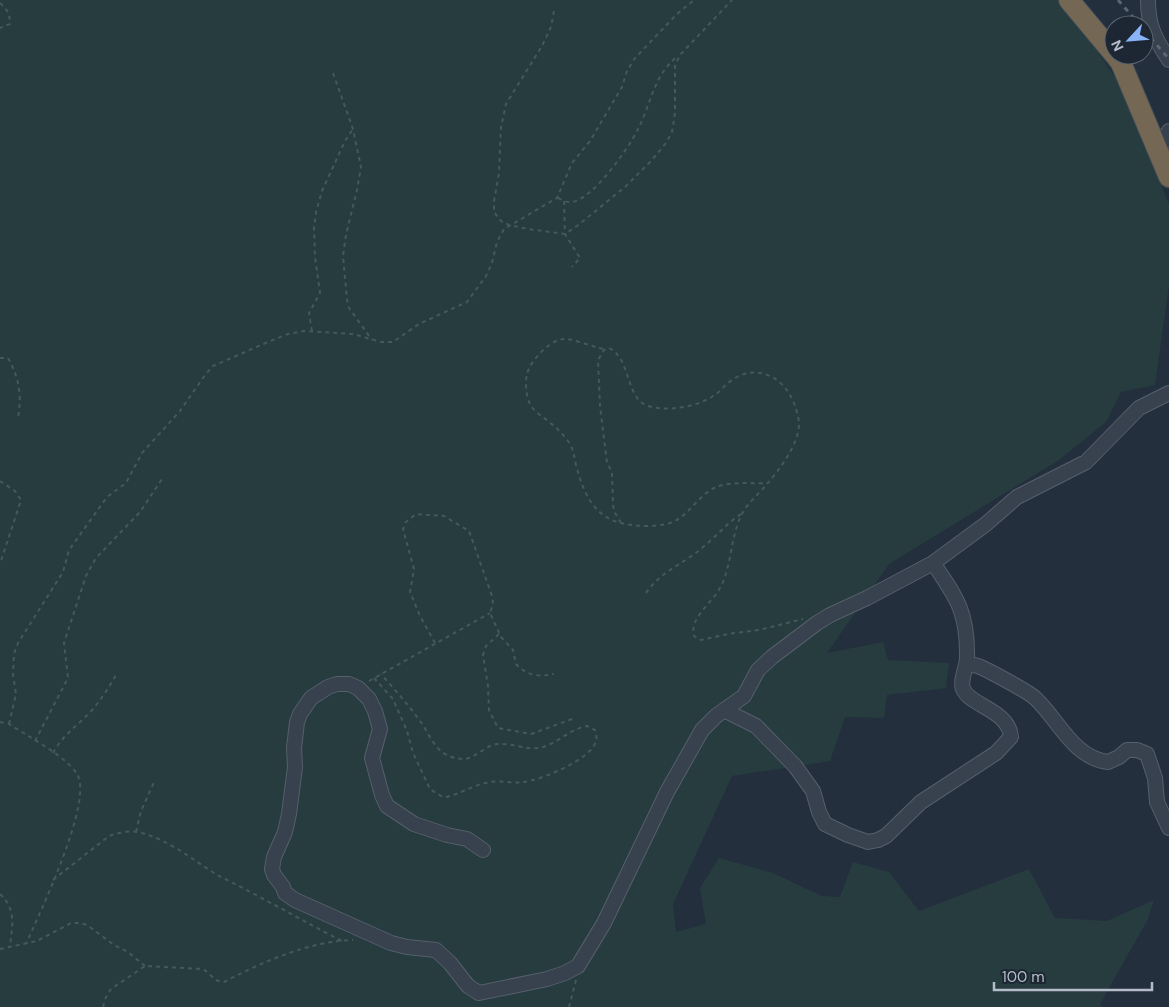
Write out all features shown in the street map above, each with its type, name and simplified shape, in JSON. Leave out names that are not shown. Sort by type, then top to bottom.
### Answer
[{"type":"highway","points":[[1069,0],[1104,43]]},
{"type":"highway","points":[[1122,65],[1169,177]]},
{"type":"street","points":[[1148,0],[1148,16],[1156,41],[1169,60]]},
{"type":"street","points":[[1158,152],[1169,131]]},
{"type":"street","points":[[483,850],[467,839],[447,835],[414,824],[385,804],[372,758],[380,731],[379,723],[369,699],[358,688],[343,683],[328,687],[311,698],[297,722],[294,748],[295,767],[289,814],[285,832],[272,865],[274,875],[284,888],[285,893],[291,898],[391,943],[406,947],[434,949],[450,963],[468,986],[478,993],[548,979],[566,973],[578,966],[604,923],[667,792],[696,740],[709,722],[744,696],[760,667],[830,615],[933,563],[986,524],[1017,497],[1086,462],[1139,408],[1169,392]]},
{"type":"street","points":[[724,710],[756,726],[791,761],[813,791],[817,806],[826,824],[862,841],[873,842],[886,836],[921,802],[996,753],[1010,739],[1008,728],[997,714],[990,708],[970,698],[964,692],[962,681],[966,664],[966,637],[961,609],[953,592],[933,563]]},
{"type":"street","points":[[966,664],[978,666],[1031,695],[1072,743],[1093,757],[1108,762],[1119,757],[1127,750],[1137,750],[1147,754],[1155,778],[1157,802],[1169,828]]},
{"type":"path","points":[[9,724],[16,694],[13,674],[14,654],[18,642],[63,572],[69,550],[107,497],[126,483],[142,453],[180,411],[204,375],[213,366],[282,337],[304,331],[353,334],[381,342],[393,342],[424,321],[467,302],[486,276],[500,234],[509,225],[557,198],[572,163],[590,141],[622,87],[627,71],[635,58],[677,14],[694,0]]},
{"type":"path","points":[[557,198],[570,203],[578,200],[612,170],[632,142],[660,75],[668,64],[680,55],[732,0]]},
{"type":"path","points":[[0,3],[10,17],[10,24],[0,28]]},
{"type":"path","points":[[554,11],[542,46],[506,104],[501,126],[499,173],[494,212],[501,221],[509,225],[565,234],[625,187],[666,143],[672,132],[675,113],[675,66],[680,55]]},
{"type":"path","points":[[333,73],[353,129],[360,167],[343,256],[347,300],[349,308],[372,340]]},
{"type":"path","points":[[312,331],[309,313],[320,292],[315,257],[314,228],[316,212],[322,191],[345,141],[353,129]]},
{"type":"path","points":[[564,200],[565,234],[580,258],[572,266]]},
{"type":"path","points":[[646,593],[661,576],[703,548],[728,522],[741,514],[768,483],[790,450],[797,435],[799,424],[790,394],[782,383],[770,376],[754,373],[741,374],[728,382],[716,395],[705,402],[681,408],[646,406],[638,399],[614,350],[609,348],[604,350],[565,338],[554,341],[543,350],[527,374],[529,403],[536,412],[560,432],[573,450],[581,482],[598,512],[610,520],[640,526],[668,523],[675,520],[704,494],[717,487],[768,483]]},
{"type":"path","points":[[604,350],[598,360],[600,406],[607,462],[612,472],[614,511],[621,523]]},
{"type":"path","points":[[0,358],[8,358],[18,380],[20,395],[18,417]]},
{"type":"path","points":[[35,741],[68,678],[64,643],[86,576],[96,558],[140,512],[162,479]]},
{"type":"path","points":[[0,481],[15,491],[20,500],[0,564]]},
{"type":"path","points":[[741,514],[724,581],[716,595],[697,618],[693,626],[694,636],[701,640],[758,630],[811,617],[830,615]]},
{"type":"path","points":[[435,643],[420,616],[410,592],[414,569],[403,529],[405,524],[414,515],[441,515],[469,531],[492,596],[493,604],[490,613],[499,634],[514,650],[515,663],[534,676],[554,674]]},
{"type":"path","points":[[358,688],[490,613]]},
{"type":"path","points":[[499,634],[489,644],[483,655],[488,686],[489,710],[498,728],[531,734],[576,718]]},
{"type":"path","points":[[53,753],[60,740],[92,710],[109,688],[117,673]]},
{"type":"path","points":[[374,678],[394,699],[429,787],[441,796],[447,797],[489,782],[521,782],[540,778],[578,760],[588,752],[596,741],[594,728],[587,726],[572,730],[538,748],[499,744],[486,748],[468,759],[456,758],[440,750],[418,718],[381,674]]},
{"type":"path","points":[[0,722],[9,724],[65,761],[77,773],[81,783],[74,826],[26,944]]},
{"type":"path","points":[[136,832],[141,811],[155,780]]},
{"type":"path","points":[[53,880],[109,836],[117,833],[136,832],[158,838],[177,848],[218,875],[310,926],[342,941]]},
{"type":"path","points":[[0,894],[8,902],[11,910],[10,947]]},
{"type":"path","points":[[0,949],[37,941],[71,923],[80,923],[128,952],[145,966],[203,969],[214,979],[224,982],[287,954],[342,941],[357,940]]},
{"type":"path","points":[[103,1007],[111,989],[145,966]]},
{"type":"path","points":[[569,1007],[578,966]]},
{"type":"green space","points":[[0,0],[1062,0],[1104,61],[1104,65],[1107,65],[1121,86],[1169,204],[1169,285],[1155,385],[1121,392],[1106,422],[1059,460],[889,564],[827,653],[883,642],[888,660],[949,663],[946,688],[887,695],[884,718],[845,717],[830,761],[732,776],[673,904],[676,932],[706,924],[700,888],[719,858],[773,873],[822,896],[840,897],[853,862],[889,872],[919,911],[1029,869],[1055,918],[1107,921],[1154,900],[1148,919],[1100,1004],[1102,1007],[0,1007]]},
{"type":"railway","points":[[1118,0],[1131,15]]},
{"type":"railway","points":[[1154,42],[1169,59]]}]
